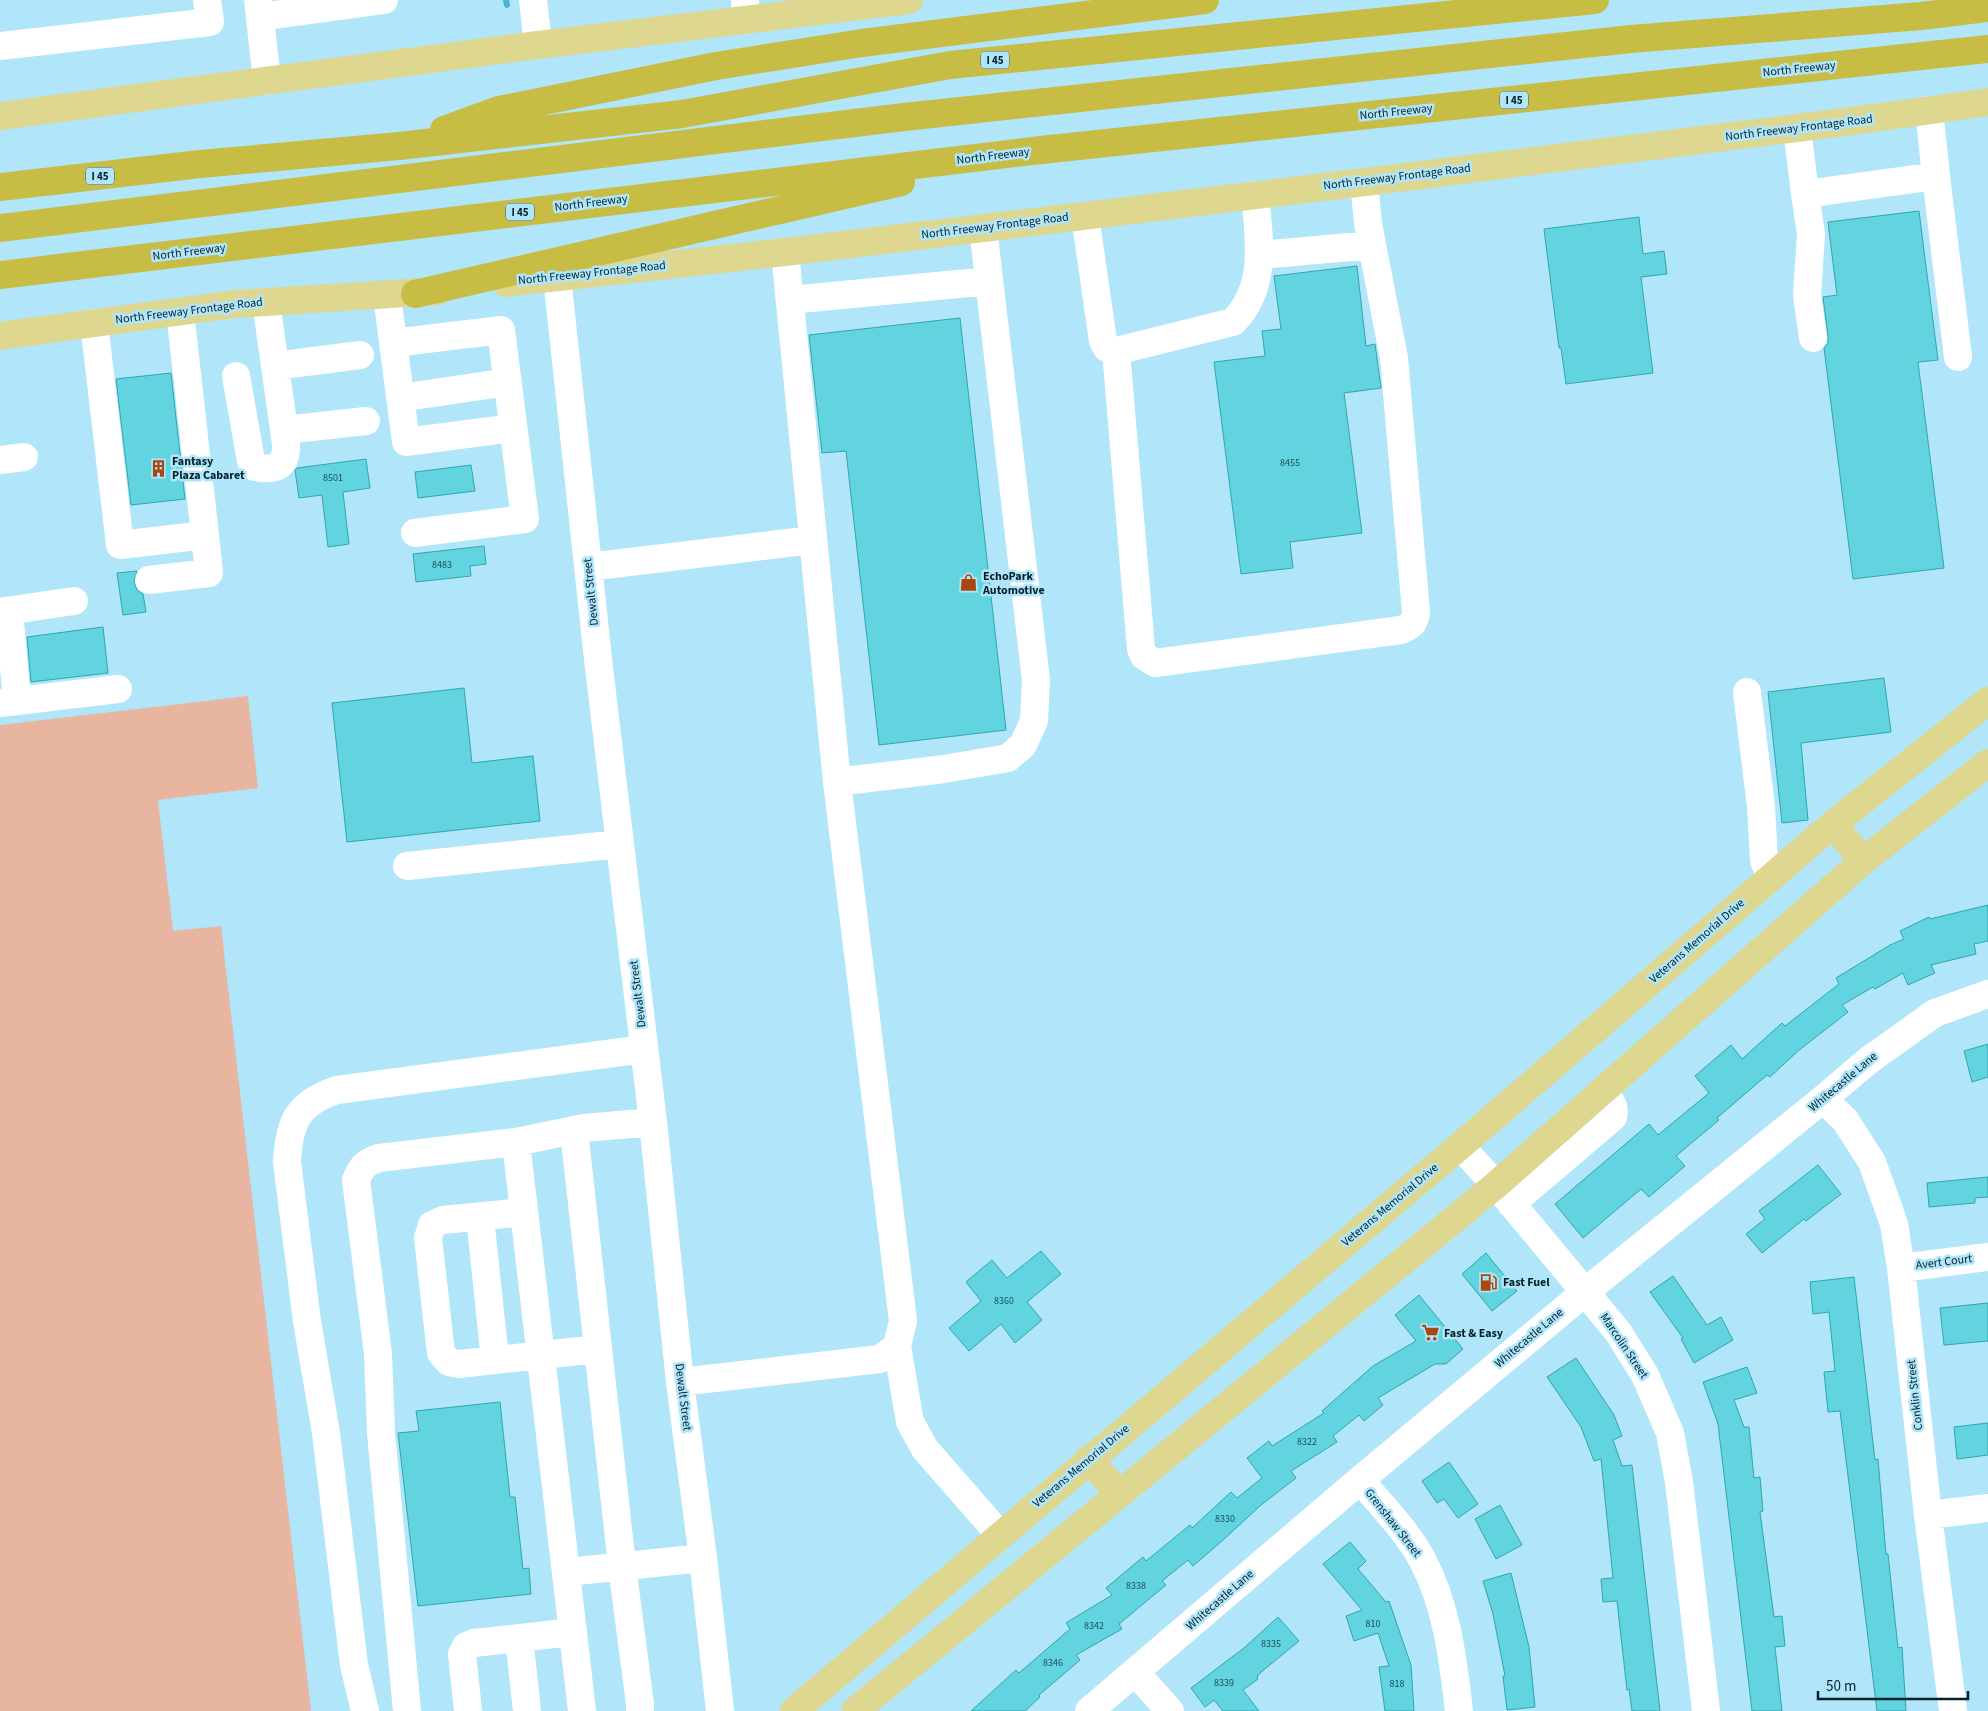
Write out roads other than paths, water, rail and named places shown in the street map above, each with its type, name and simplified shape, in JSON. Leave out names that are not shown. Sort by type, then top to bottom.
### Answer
[{"type":"highway","points":[[399,146],[499,110],[716,66],[862,43],[1205,0]]},
{"type":"highway","name":"I 45","points":[[0,188],[200,164],[399,146],[682,114],[950,65],[1595,0]]},
{"type":"highway","points":[[0,228],[914,116],[1631,39],[1921,16],[1988,8]]},
{"type":"highway","name":"North Freeway","points":[[0,275],[1040,150],[1988,50]]},
{"type":"highway","points":[[415,294],[1040,150]]},
{"type":"main road","points":[[0,116],[538,45],[746,10],[899,1]]},
{"type":"main road","name":"North Freeway Frontage Road","points":[[0,336],[235,304],[415,294],[785,252],[1364,182],[1797,128],[1988,102]]},
{"type":"main road","name":"Veterans Memorial Drive","points":[[794,1711],[1460,1146],[1833,824],[1988,701]]},
{"type":"main road","points":[[854,1711],[1120,1494],[1504,1195],[1602,1091],[1863,861],[1988,763]]},
{"type":"main road","points":[[1833,824],[1863,861]]},
{"type":"main road","points":[[1089,1459],[1120,1494]]},
{"type":"street","points":[[0,46],[210,22],[207,0]]},
{"type":"street","points":[[267,81],[259,9],[384,0]]},
{"type":"street","points":[[533,0],[538,45]]},
{"type":"street","points":[[1929,110],[1958,357]]},
{"type":"street","points":[[1797,128],[1811,234],[1808,296],[1813,338]]},
{"type":"street","points":[[1805,194],[1936,176]]},
{"type":"street","points":[[1116,351],[1141,649],[1144,656],[1155,662],[1401,630],[1410,626],[1416,620],[1416,612],[1394,358],[1368,223],[1364,182]]},
{"type":"street","points":[[1085,216],[1103,341],[1107,348],[1116,351],[1233,322],[1243,312],[1258,273],[1260,255],[1255,195]]},
{"type":"street","points":[[837,782],[944,769],[1008,758],[1023,746],[1034,721],[1036,680],[983,228]]},
{"type":"street","points":[[1260,255],[1372,245]]},
{"type":"street","points":[[785,252],[837,782],[903,1321],[897,1346],[910,1422],[926,1448],[1000,1535]]},
{"type":"street","name":"Dewalt Street","points":[[557,277],[588,567],[653,1122],[680,1382],[703,1558],[720,1711]]},
{"type":"street","points":[[790,300],[989,281]]},
{"type":"street","points":[[388,296],[406,442],[513,428]]},
{"type":"street","points":[[236,376],[251,461],[255,467],[266,469],[276,467],[283,462],[287,455],[266,302]]},
{"type":"street","points":[[149,580],[209,573],[180,312]]},
{"type":"street","points":[[94,323],[120,546],[205,535]]},
{"type":"street","points":[[393,343],[501,330],[525,519],[415,533]]},
{"type":"street","points":[[275,366],[360,355]]},
{"type":"street","points":[[400,398],[508,382]]},
{"type":"street","points":[[284,430],[366,421]]},
{"type":"street","points":[[588,567],[813,540]]},
{"type":"street","points":[[74,601],[4,612],[8,702],[118,688]]},
{"type":"street","points":[[1747,692],[1761,807],[1764,860],[1770,878]]},
{"type":"street","points":[[407,866],[620,844]]},
{"type":"street","name":"Whitecastle Lane","points":[[1089,1711],[1136,1673],[1360,1480],[1585,1292],[1870,1060],[1935,1013],[1988,994]]},
{"type":"street","points":[[365,1711],[354,1665],[326,1433],[307,1321],[287,1162],[288,1136],[296,1119],[308,1104],[324,1094],[337,1090],[644,1049]]},
{"type":"street","name":"Conklin Street","points":[[1823,1099],[1845,1120],[1872,1162],[1894,1224],[1901,1268],[1928,1515],[1953,1711]]},
{"type":"street","points":[[407,1711],[381,1433],[378,1354],[356,1180],[361,1168],[368,1162],[379,1158],[516,1142],[574,1130],[653,1122]]},
{"type":"street","points":[[574,1130],[622,1566],[640,1711]]},
{"type":"street","points":[[516,1142],[582,1711]]},
{"type":"street","name":"Marcolin Street","points":[[1460,1146],[1504,1195],[1618,1332],[1645,1375],[1670,1433],[1679,1482],[1706,1711]]},
{"type":"street","points":[[524,1212],[443,1220],[432,1226],[428,1238],[441,1353],[449,1362],[460,1364],[598,1349]]},
{"type":"street","points":[[480,1217],[495,1360]]},
{"type":"street","name":"Avert Court","points":[[1901,1268],[1988,1257]]},
{"type":"street","points":[[680,1382],[880,1359],[897,1346]]},
{"type":"street","name":"Grenshaw Street","points":[[1360,1480],[1422,1558],[1440,1602],[1451,1647],[1459,1711]]},
{"type":"street","points":[[1928,1515],[1988,1508]]},
{"type":"street","points":[[567,1572],[703,1558]]},
{"type":"street","points":[[468,1711],[462,1654],[466,1646],[474,1643],[573,1632]]},
{"type":"street","points":[[519,1638],[527,1711]]},
{"type":"street","points":[[1136,1673],[1170,1711]]},
{"type":"waterway","points":[[506,0],[507,5]]},
{"type":"place","name":"Fantasy Plaza Cabaret","points":[[158,468]]},
{"type":"place","name":"EchoPark Automotive","points":[[969,583]]},
{"type":"place","name":"Fast Fuel","points":[[1489,1282]]},
{"type":"place","name":"Fast & Easy","points":[[1430,1333]]}]
